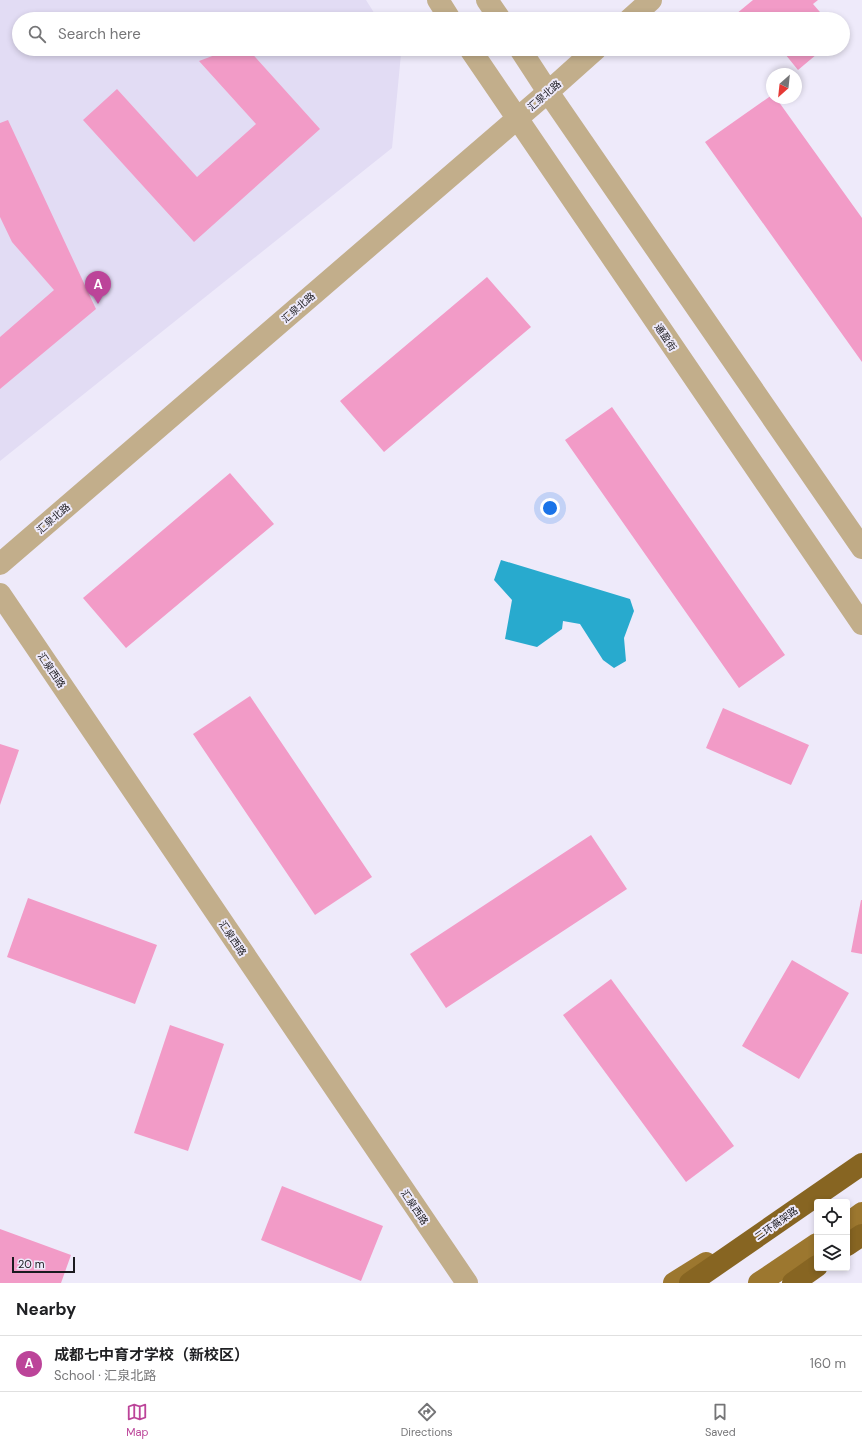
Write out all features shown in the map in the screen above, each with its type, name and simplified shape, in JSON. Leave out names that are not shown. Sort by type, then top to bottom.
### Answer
[{"type":"highway","name":"二环高架路","points":[[690,1283],[862,1164]]},
{"type":"highway","points":[[850,1243],[862,1235]]},
{"type":"highway","points":[[793,1283],[814,1268]]},
{"type":"main road","points":[[674,1283],[862,1164]]},
{"type":"main road","points":[[850,1222],[862,1213]]},
{"type":"main road","points":[[759,1283],[814,1246]]},
{"type":"street","points":[[438,0],[446,12]]},
{"type":"street","points":[[487,0],[495,12]]},
{"type":"street","points":[[638,12],[651,0]]},
{"type":"street","name":"通盈街","points":[[475,56],[516,119],[862,624]]},
{"type":"street","points":[[525,56],[862,548]]},
{"type":"street","name":"汇泉北路","points":[[0,564],[588,56]]},
{"type":"street","name":"汇泉西路","points":[[0,594],[467,1283]]},
{"type":"shaded area","points":[[0,0],[366,0],[374,12],[12,12],[12,56],[401,56],[392,148],[0,461]]},
{"type":"water","points":[[501,560],[630,599],[634,611],[624,638],[626,661],[614,668],[603,660],[580,624],[563,621],[562,629],[537,647],[505,639],[512,600],[494,580]]},
{"type":"building","points":[[753,0],[818,0],[813,4],[820,12],[738,12]]},
{"type":"building","points":[[212,56],[254,56],[320,129],[194,242],[83,120],[117,89],[197,177],[256,124],[199,61]]},
{"type":"building","points":[[787,56],[815,56],[800,68],[796,68]]},
{"type":"building","points":[[766,99],[766,104],[780,104],[862,218],[862,362],[705,142]]},
{"type":"building","points":[[8,120],[96,309],[0,389],[0,337],[54,290],[12,242],[0,217],[0,123]]},
{"type":"building","points":[[487,277],[531,327],[384,452],[340,401]]},
{"type":"building","points":[[612,407],[785,655],[739,688],[565,440]]},
{"type":"building","points":[[230,473],[274,524],[126,648],[83,598]]},
{"type":"building","points":[[250,696],[372,877],[315,915],[193,734]]},
{"type":"building","points":[[723,708],[809,745],[791,785],[706,748]]},
{"type":"building","points":[[0,744],[19,750],[0,805]]},
{"type":"building","points":[[591,835],[627,889],[446,1008],[410,954]]},
{"type":"building","points":[[28,898],[157,945],[135,1004],[7,957]]},
{"type":"building","points":[[862,900],[862,954],[851,952]]},
{"type":"building","points":[[792,960],[849,993],[799,1079],[742,1046]]},
{"type":"building","points":[[611,979],[734,1146],[686,1182],[563,1015]]},
{"type":"building","points":[[170,1025],[224,1044],[188,1151],[134,1133]]},
{"type":"building","points":[[282,1186],[383,1226],[361,1281],[261,1240]]},
{"type":"building","points":[[0,1229],[71,1255],[61,1283],[0,1283]]},
{"type":"place","name":"成都七中育才学校（新校区）","points":[[98,304]]}]
